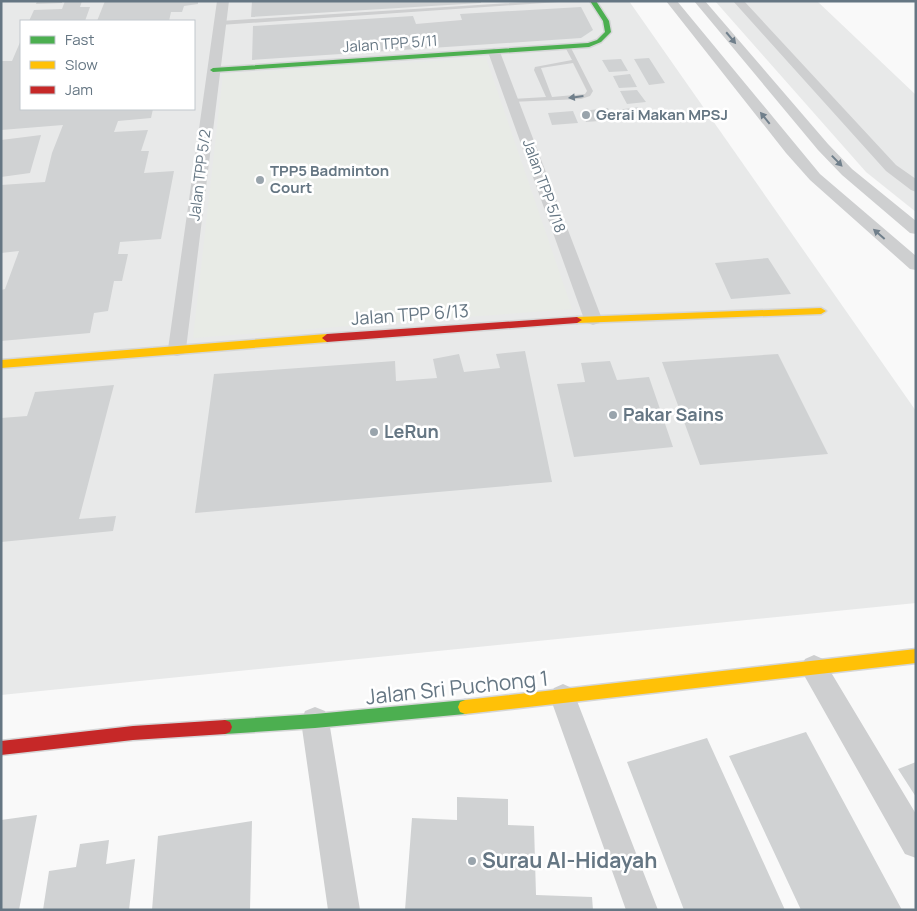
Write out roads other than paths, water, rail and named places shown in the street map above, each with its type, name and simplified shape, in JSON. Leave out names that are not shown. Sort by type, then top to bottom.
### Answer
[{"type":"street","name":"Jalan TPP 5/2","points":[[177,349],[223,1]]},
{"type":"street","name":"Jalan TPP 5/11","points":[[213,70],[589,45],[601,42],[607,36],[609,29],[593,1]]},
{"type":"street","points":[[672,1],[791,150],[815,177],[916,265]]},
{"type":"street","points":[[699,1],[823,147],[847,172],[916,229]]},
{"type":"street","points":[[738,1],[891,168],[916,187]]},
{"type":"street","name":"Jalan TPP 5/18","points":[[494,52],[594,319]]},
{"type":"street","name":"Jalan TPP 6/13","points":[[1,364],[177,349],[594,319],[821,311]]},
{"type":"street","name":"Jalan Sri Puchong 1","points":[[1,748],[134,733],[314,721],[563,697],[916,656]]},
{"type":"street","points":[[814,668],[916,842]]},
{"type":"street","points":[[563,697],[642,910]]},
{"type":"street","points":[[314,721],[344,910]]},
{"type":"lane","points":[[220,23],[571,1]]},
{"type":"lane","points":[[512,101],[588,95],[590,91],[568,47]]},
{"type":"lane","points":[[550,99],[537,70],[538,67],[576,62]]},
{"type":"place","name":"Gerai Makan MPSJ","points":[[586,115]]},
{"type":"place","name":"TPP5 Badminton Court","points":[[260,180]]},
{"type":"place","name":"Pakar Sains","points":[[613,415]]},
{"type":"place","name":"LeRun","points":[[374,432]]},
{"type":"place","name":"Surau Al-Hidayah","points":[[472,861]]}]
